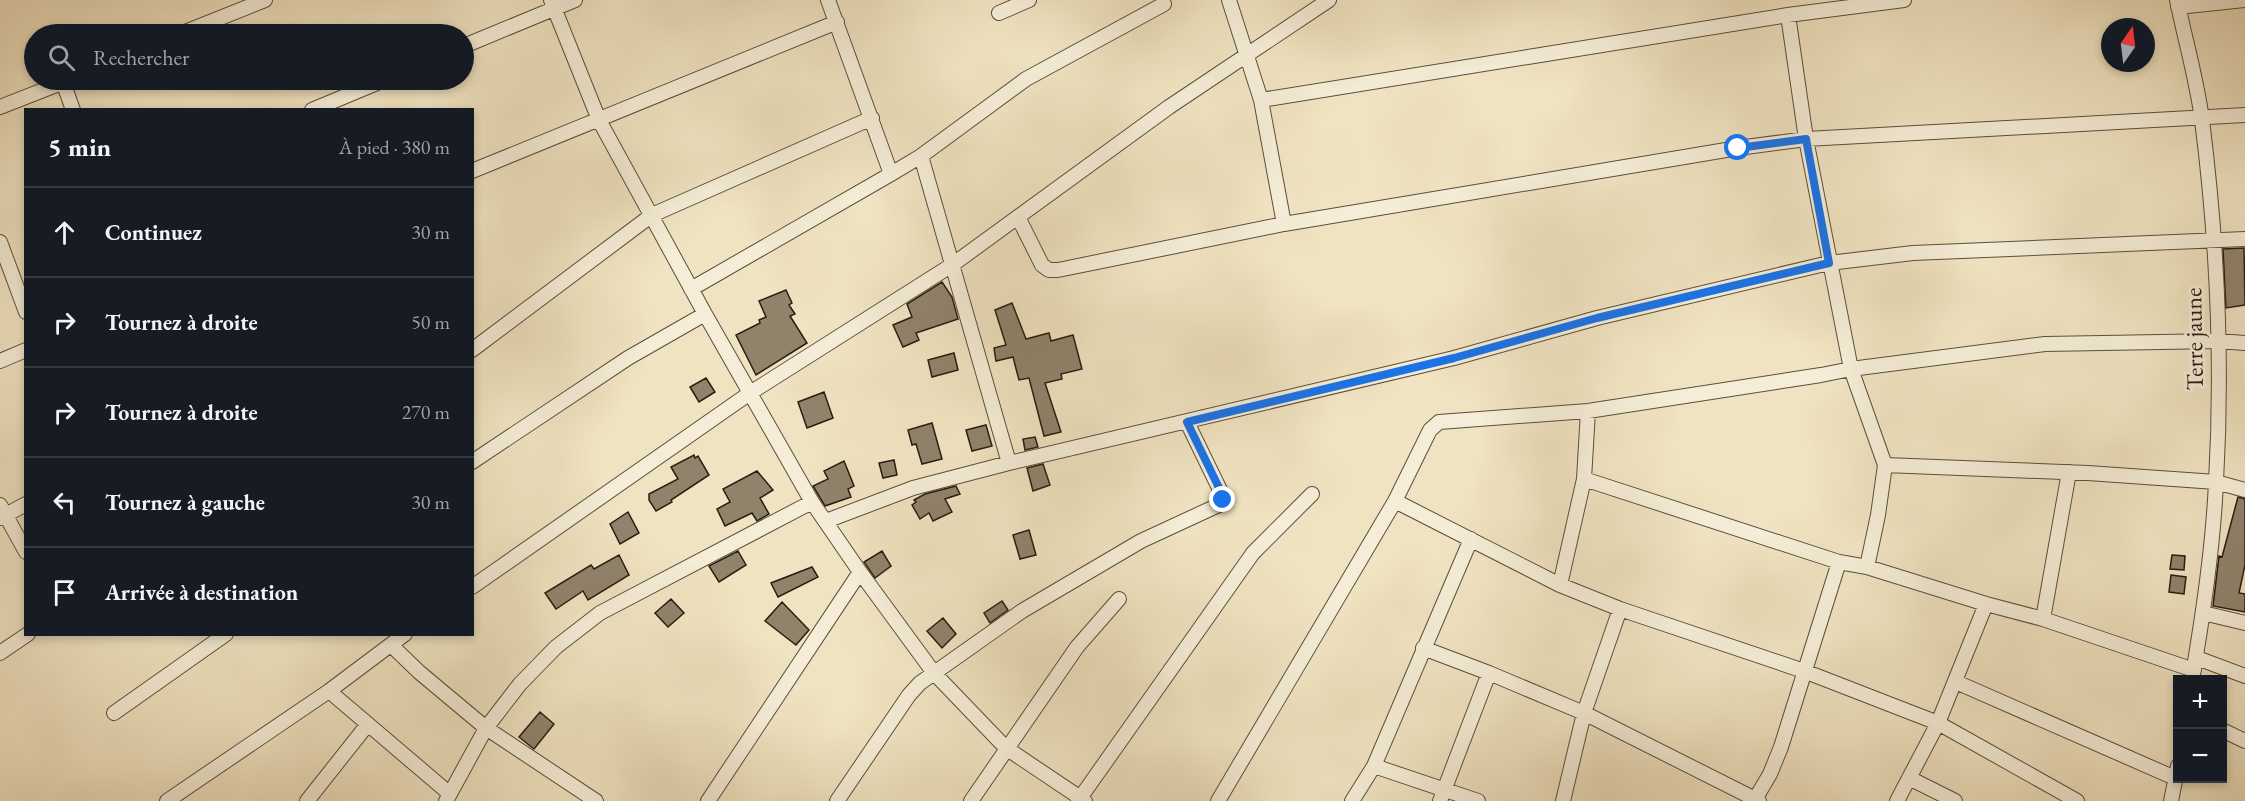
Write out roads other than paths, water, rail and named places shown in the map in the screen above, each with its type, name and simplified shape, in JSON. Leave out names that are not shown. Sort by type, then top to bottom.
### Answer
[{"type":"street","points":[[205,24],[265,0]]},
{"type":"street","points":[[474,41],[553,4],[575,0]]},
{"type":"street","points":[[828,0],[891,174]]},
{"type":"street","points":[[999,13],[1029,0]]},
{"type":"street","points":[[1229,0],[1261,100],[1284,224]]},
{"type":"street","points":[[474,586],[750,393],[952,265],[1168,107],[1329,0]]},
{"type":"street","points":[[1261,100],[1788,15],[1904,0]]},
{"type":"street","points":[[2177,4],[2245,0]]},
{"type":"street","points":[[553,4],[599,120],[691,289],[812,502],[934,673],[1006,748],[1081,800],[1253,554],[1312,494]]},
{"type":"street","points":[[691,289],[921,156],[1026,79],[1164,4]]},
{"type":"street","name":"Terre jaune","points":[[2177,4],[2202,117],[2214,239],[2218,341],[2216,482],[2203,613],[2194,669]]},
{"type":"street","points":[[1788,15],[1806,139],[1851,369],[1885,465],[1878,515],[1866,567]]},
{"type":"street","points":[[474,170],[837,22]]},
{"type":"street","points":[[0,107],[43,90]]},
{"type":"street","points":[[68,90],[73,108]]},
{"type":"street","points":[[317,108],[360,90]]},
{"type":"street","points":[[1018,217],[1042,265],[1049,270],[1069,268],[1284,224],[1738,148],[1806,139],[2245,115]]},
{"type":"street","points":[[474,348],[652,215],[872,118]]},
{"type":"street","points":[[921,156],[1009,463]]},
{"type":"street","points":[[826,521],[913,488],[1009,463],[1454,358],[1597,318],[1829,263],[1913,253],[2245,239]]},
{"type":"street","points":[[0,242],[24,307]]},
{"type":"street","points":[[474,461],[628,358],[705,314]]},
{"type":"street","points":[[1218,801],[1395,501],[1430,430],[1439,422],[1588,411],[1851,369],[2045,344],[2218,341],[2245,343]]},
{"type":"street","points":[[0,360],[24,351]]},
{"type":"street","points":[[1560,585],[1584,479],[1588,411]]},
{"type":"street","points":[[837,801],[909,694],[934,673],[1022,611],[1140,542],[1221,504],[1222,494],[1187,422]]},
{"type":"street","points":[[1885,465],[2068,472],[2216,482],[2245,490]]},
{"type":"street","points":[[2043,618],[2068,472]]},
{"type":"street","points":[[1584,479],[1839,562],[1866,567],[1986,604],[2043,618],[2194,669],[2245,676]]},
{"type":"street","points":[[1395,501],[1560,585],[1620,609],[1804,671],[1938,723],[2077,801]]},
{"type":"street","points":[[329,691],[448,798],[486,728],[520,684],[556,647],[600,613],[812,502]]},
{"type":"street","points":[[24,505],[2,513],[24,549]]},
{"type":"street","points":[[1352,801],[1374,766],[1471,539]]},
{"type":"street","points":[[1423,648],[1490,673],[1584,713],[1756,800],[1782,747],[1839,562]]},
{"type":"street","points":[[708,801],[860,572]]},
{"type":"street","points":[[971,801],[1077,647],[1119,599]]},
{"type":"street","points":[[1897,801],[1938,723],[1986,604]]},
{"type":"street","points":[[1563,801],[1584,713],[1620,609]]},
{"type":"street","points":[[2203,613],[2245,623]]},
{"type":"street","points":[[0,652],[25,636]]},
{"type":"street","points":[[114,713],[223,636]]},
{"type":"street","points":[[167,801],[329,691],[402,636]]},
{"type":"street","points":[[391,645],[419,672],[486,728],[587,798]]},
{"type":"street","points":[[1442,795],[1490,673]]},
{"type":"street","points":[[1956,682],[2173,771]]},
{"type":"street","points":[[307,801],[368,724]]},
{"type":"street","points":[[2227,732],[2245,741]]},
{"type":"street","points":[[1374,766],[1442,795],[1479,801]]},
{"type":"street","points":[[1909,778],[1955,801]]},
{"type":"street","points":[[2171,801],[2174,783]]}]
